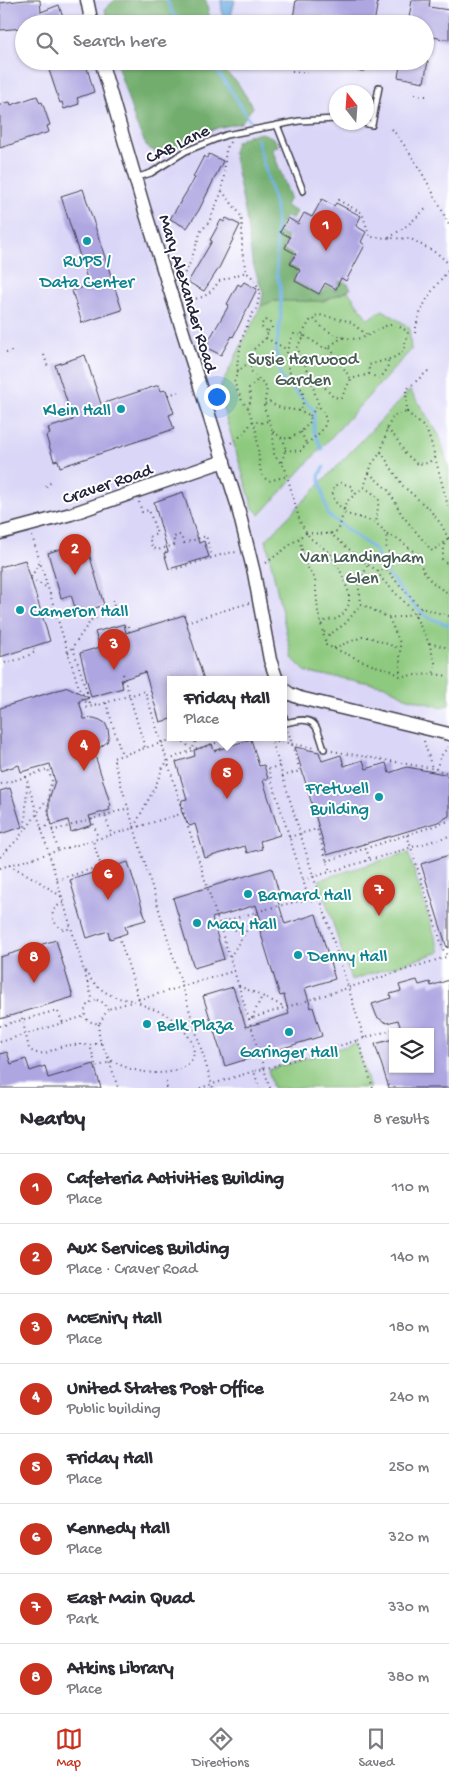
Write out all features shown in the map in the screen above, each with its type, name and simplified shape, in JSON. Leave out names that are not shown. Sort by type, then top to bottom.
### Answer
[{"type":"street","points":[[87,0],[90,15]]},
{"type":"street","name":"Mary Alexander Road","points":[[104,70],[135,178],[224,461],[244,533],[270,660],[276,676]]},
{"type":"street","name":"Craver Road","points":[[0,533],[71,514],[224,461]]},
{"type":"street","points":[[287,691],[300,698],[449,734]]},
{"type":"lane","points":[[374,114],[379,87]]},
{"type":"lane","name":"CAB Lane","points":[[135,178],[151,173],[200,145],[221,137],[292,122],[329,119]]},
{"type":"lane","points":[[277,125],[303,190]]},
{"type":"lane","points":[[287,723],[301,719],[312,722],[317,728],[324,749]]},
{"type":"path","points":[[292,71],[308,74]]},
{"type":"path","points":[[415,94],[426,96]]},
{"type":"path","points":[[392,129],[400,138],[438,202],[449,225]]},
{"type":"path","points":[[178,284],[190,263],[201,231],[208,222],[222,191],[226,147],[235,133]]},
{"type":"path","points":[[222,191],[240,214],[242,221],[242,251],[246,272],[254,279],[260,291],[260,300],[250,318],[242,339],[237,364],[238,371],[234,382],[242,401],[248,408],[254,421],[260,468],[263,477],[269,481],[287,476]]},
{"type":"path","points":[[338,200],[362,213],[370,237],[411,239],[438,254],[449,264]]},
{"type":"path","points":[[389,238],[428,207]]},
{"type":"path","points":[[415,333],[417,318],[431,291],[449,270]]},
{"type":"path","points":[[183,299],[198,299],[207,296],[220,281],[246,272]]},
{"type":"path","points":[[285,450],[302,451],[310,440],[320,434],[326,423],[325,414],[320,406],[310,376],[298,354],[297,346],[310,321],[319,315],[343,319],[367,335]]},
{"type":"path","points":[[314,319],[323,327],[343,337],[360,338],[386,325],[395,325],[408,332],[403,352],[388,360],[369,364],[369,374]]},
{"type":"path","points":[[268,332],[261,325],[265,320],[270,323],[272,328],[266,338],[254,349],[250,370],[266,388],[264,407],[273,432],[274,455],[285,468],[300,522],[310,538],[330,553],[340,570],[349,593],[349,604],[344,613],[337,619],[326,620],[321,625]]},
{"type":"path","points":[[302,411],[303,396],[298,383],[291,375],[287,361],[289,341],[294,334],[303,336],[325,349],[343,337]]},
{"type":"path","points":[[266,338],[287,349]]},
{"type":"path","points":[[330,347],[352,379]]},
{"type":"path","points":[[6,353],[14,350]]},
{"type":"path","points":[[44,355],[48,367]]},
{"type":"path","points":[[310,376],[317,378],[333,397],[342,398],[352,379],[369,374],[378,378],[381,377],[388,365],[388,360]]},
{"type":"path","points":[[238,371],[250,362]]},
{"type":"path","points":[[428,371],[406,390],[407,412],[426,429],[436,457],[449,510]]},
{"type":"path","points":[[248,408],[251,400],[248,388],[259,379]]},
{"type":"path","points":[[168,395],[178,392]]},
{"type":"path","points":[[265,404],[270,402],[278,408],[302,411],[310,416],[311,422],[301,432],[288,439],[273,432]]},
{"type":"path","points":[[310,416],[320,406]]},
{"type":"path","points":[[266,563],[306,533],[334,533],[339,529],[346,502],[364,488],[372,464],[381,452],[387,429],[393,416],[407,412]]},
{"type":"path","points":[[254,421],[261,423],[268,421]]},
{"type":"path","points":[[230,444],[242,435],[254,421]]},
{"type":"path","points":[[387,429],[396,438],[404,453],[416,464],[428,463],[436,457]]},
{"type":"path","points":[[301,432],[306,444]]},
{"type":"path","points":[[281,462],[285,450],[285,441],[282,437]]},
{"type":"path","points":[[381,452],[403,486],[441,524],[448,538],[442,559],[449,566]]},
{"type":"path","points":[[369,473],[389,491],[402,515],[432,552],[446,542]]},
{"type":"path","points":[[46,487],[52,481]]},
{"type":"path","points":[[355,494],[350,486],[341,483],[334,486],[332,494],[336,504],[344,513],[376,524],[386,535],[387,548],[392,555],[392,563],[387,569],[378,571]]},
{"type":"path","points":[[364,488],[379,498],[376,524]]},
{"type":"path","points":[[139,502],[142,512],[149,510],[156,534],[149,537],[152,547],[158,550],[174,545],[173,538],[177,535],[180,535],[184,543],[206,536],[212,557]]},
{"type":"path","points":[[330,533],[367,565],[378,571],[381,578],[413,612],[429,643],[436,666],[433,674]]},
{"type":"path","points":[[31,534],[83,701],[91,705]]},
{"type":"path","points":[[386,535],[397,536],[410,550],[418,554],[419,565],[427,576],[439,589],[449,593]]},
{"type":"path","points":[[299,538],[306,565],[315,579],[321,625],[326,645],[372,665],[390,670],[400,676],[433,674],[449,676]]},
{"type":"path","points":[[172,570],[212,557],[232,552],[241,552]]},
{"type":"path","points":[[40,562],[31,578],[48,588]]},
{"type":"path","points":[[323,632],[329,635],[342,626],[361,604],[359,586],[367,565]]},
{"type":"path","points":[[387,569],[421,608],[449,616]]},
{"type":"path","points":[[112,600],[116,612]]},
{"type":"path","points":[[186,622],[249,603]]},
{"type":"path","points":[[361,604],[394,619],[413,612]]},
{"type":"path","points":[[68,653],[92,619],[123,609],[122,606]]},
{"type":"path","points":[[415,617],[421,608]]},
{"type":"path","points":[[389,618],[400,643],[398,648],[400,676]]},
{"type":"path","points":[[128,626],[130,634]]},
{"type":"path","points":[[334,648],[362,637],[398,648]]},
{"type":"path","points":[[429,643],[449,648]]},
{"type":"path","points":[[0,664],[21,659],[35,652],[34,646]]},
{"type":"path","points":[[72,646],[91,705]]},
{"type":"path","points":[[123,674],[145,748]]},
{"type":"path","points":[[81,709],[145,691],[221,922],[225,942],[270,1088]]},
{"type":"path","points":[[81,694],[86,692]]},
{"type":"path","points":[[106,703],[122,755]]},
{"type":"path","points":[[282,776],[300,771],[287,726]]},
{"type":"path","points":[[109,733],[114,731]]},
{"type":"path","points":[[169,741],[113,758],[213,1088]]},
{"type":"path","points":[[182,741],[192,750]]},
{"type":"path","points":[[192,750],[196,741]]},
{"type":"path","points":[[134,827],[163,767],[168,761],[192,750],[221,741]]},
{"type":"path","points":[[272,741],[364,1038]]},
{"type":"path","points":[[279,741],[436,768],[449,774]]},
{"type":"path","points":[[424,742],[432,768]]},
{"type":"path","points":[[436,768],[441,756],[448,747]]},
{"type":"path","points":[[279,766],[268,769],[289,837],[309,901],[320,898]]},
{"type":"path","points":[[1,784],[48,769],[52,780],[48,799],[48,813],[58,850]]},
{"type":"path","points":[[26,776],[93,1001]]},
{"type":"path","points":[[24,832],[27,781]]},
{"type":"path","points":[[0,857],[24,832],[48,799]]},
{"type":"path","points":[[52,831],[128,808]]},
{"type":"path","points":[[104,812],[111,834]]},
{"type":"path","points":[[0,868],[184,813]]},
{"type":"path","points":[[92,819],[98,838]]},
{"type":"path","points":[[327,861],[449,821]]},
{"type":"path","points":[[41,828],[50,825]]},
{"type":"path","points":[[289,837],[317,829],[330,872]]},
{"type":"path","points":[[250,1019],[448,956],[444,952],[407,835]]},
{"type":"path","points":[[303,880],[449,836]]},
{"type":"path","points":[[57,880],[101,866],[93,840]]},
{"type":"path","points":[[364,843],[370,860]]},
{"type":"path","points":[[9,865],[62,897]]},
{"type":"path","points":[[221,922],[308,898]]},
{"type":"path","points":[[428,902],[432,900]]},
{"type":"path","points":[[64,903],[56,907],[52,913],[53,919],[61,929],[72,929]]},
{"type":"path","points":[[230,957],[258,911]]},
{"type":"path","points":[[221,922],[244,934]]},
{"type":"path","points":[[119,936],[139,1000],[143,1006],[165,1013],[182,1028],[193,1048],[193,1063]]},
{"type":"path","points":[[220,943],[225,942]]},
{"type":"path","points":[[84,969],[94,984],[108,994],[122,999],[139,1000]]},
{"type":"path","points":[[118,1088],[112,1062],[101,1042],[99,1024],[108,1009],[234,971]]},
{"type":"path","points":[[239,986],[286,1007]]},
{"type":"path","points":[[250,1019],[262,996]]},
{"type":"path","points":[[85,1016],[87,1005],[93,1001],[97,1000],[104,1003],[108,1009]]},
{"type":"path","points":[[0,1026],[45,1013],[58,1012],[63,1023]]},
{"type":"path","points":[[21,1013],[29,1049],[38,1054],[50,1052],[63,1046],[90,1045],[101,1042]]},
{"type":"path","points":[[0,1041],[85,1016]]},
{"type":"path","points":[[85,1016],[91,1023],[99,1024]]},
{"type":"path","points":[[200,1088],[400,1027]]},
{"type":"path","points":[[358,1040],[373,1088]]},
{"type":"path","points":[[90,1045],[96,1067],[112,1062]]},
{"type":"path","points":[[112,1062],[117,1066]]},
{"type":"path","points":[[254,1071],[259,1088]]},
{"type":"path","points":[[167,1088],[165,1082],[171,1081]]},
{"type":"shaded area","points":[[0,0],[449,0],[449,1088],[0,1088]]},
{"type":"green space","points":[[115,0],[206,0],[209,15],[106,15],[105,9]]},
{"type":"green space","points":[[119,70],[222,70],[237,82],[253,107],[241,123],[217,128],[159,154],[147,147],[136,124]]},
{"type":"green space","points":[[262,133],[272,137],[277,143],[278,146],[272,149],[290,197],[286,206],[297,212],[293,218],[286,216],[278,232],[288,238],[283,249],[293,255],[288,265],[298,270],[293,281],[320,295],[326,286],[336,290],[340,280],[348,284],[351,289],[323,301],[273,301],[261,306],[263,293],[252,261],[246,217],[233,152],[236,142],[248,135]]},
{"type":"green space","name":"Susie Harwood Garden","points":[[348,291],[368,319],[383,310],[409,327],[411,350],[260,515],[253,508],[218,392],[261,306],[273,301],[323,301]]},
{"type":"green space","name":"Van Landingham Glen","points":[[410,390],[439,435],[449,469],[449,705],[440,707],[405,697],[387,686],[306,672],[292,658],[266,540]]},
{"type":"green space","points":[[408,852],[440,952],[351,980],[319,880]]},
{"type":"green space","points":[[356,1043],[370,1088],[273,1088],[268,1070]]},
{"type":"water","points":[[221,0],[235,0],[231,15],[222,15]]},
{"type":"building","points":[[40,0],[41,12],[59,5],[62,15],[15,15],[15,29],[0,30],[0,3]]},
{"type":"building","points":[[296,0],[378,0],[376,15],[294,15]]},
{"type":"building","points":[[412,0],[430,0],[429,7],[449,10],[449,40],[434,37],[434,15],[410,15]]},
{"type":"building","points":[[49,70],[88,70],[94,92],[77,98],[79,104],[64,109],[62,102],[60,103]]},
{"type":"building","points":[[399,70],[426,70],[424,82],[398,77]]},
{"type":"building","points":[[37,96],[40,103],[42,102],[50,125],[47,126],[49,132],[0,148],[0,104],[10,102],[11,105]]},
{"type":"building","points":[[209,154],[223,161],[199,210],[187,228],[170,219],[195,178],[193,177],[204,156],[207,158]]},
{"type":"building","name":"RUP5 / Data Center","points":[[83,189],[122,310],[82,323],[72,291],[89,285],[61,196]]},
{"type":"building","points":[[322,199],[334,206],[336,203],[361,216],[356,226],[366,232],[361,242],[365,245],[346,281],[341,278],[336,289],[325,283],[319,294],[295,281],[300,270],[290,264],[296,254],[285,248],[290,237],[280,232],[288,218],[298,224],[304,213],[312,217]]},
{"type":"building","points":[[226,218],[240,225],[219,268],[204,291],[188,282],[212,241],[210,240],[221,220],[224,222]]},
{"type":"building","points":[[244,282],[257,289],[233,337],[221,355],[205,347],[229,305],[227,304],[238,284],[241,286]]},
{"type":"building","name":"Klein Hall","points":[[85,355],[101,404],[159,385],[161,391],[166,390],[174,413],[169,415],[174,429],[60,467],[58,460],[54,461],[46,436],[50,434],[48,428],[73,420],[55,365]]},
{"type":"building","points":[[183,492],[199,543],[204,541],[209,557],[169,569],[164,553],[168,552],[154,502]]},
{"type":"building","points":[[66,547],[68,556],[88,550],[104,605],[77,614],[71,595],[61,598],[48,553]]},
{"type":"building","name":"Cameron Hall","points":[[25,560],[50,641],[0,657],[0,567]]},
{"type":"building","points":[[184,615],[203,676],[167,676],[167,720],[160,722],[145,672],[121,680],[123,688],[91,697],[80,653],[100,647],[95,632],[124,624],[126,633]]},
{"type":"building","points":[[68,687],[89,698],[79,701],[84,719],[94,718],[100,720],[105,723],[108,729],[109,736],[107,742],[94,752],[111,806],[109,807],[110,810],[89,816],[92,825],[71,832],[68,820],[52,825],[49,814],[49,799],[55,781],[50,764],[21,772],[19,765],[0,771],[0,708]]},
{"type":"building","points":[[245,741],[252,741],[259,766],[264,765],[268,779],[263,780],[280,835],[260,841],[262,849],[247,853],[245,846],[205,858],[195,824],[190,826],[187,823],[181,810],[182,800],[187,799],[176,762],[195,756],[194,750],[212,744],[214,751]]},
{"type":"building","name":"Fretwell Building","points":[[295,747],[319,752],[322,761],[341,755],[344,766],[363,760],[366,769],[386,763],[389,773],[407,767],[444,774],[449,778],[449,816],[438,822],[327,855]]},
{"type":"building","points":[[10,788],[22,827],[0,834],[0,791]]},
{"type":"building","points":[[449,855],[449,947],[447,948],[421,864]]},
{"type":"building","points":[[128,862],[146,920],[125,926],[127,933],[110,939],[108,931],[87,938],[70,880]]},
{"type":"building","points":[[272,868],[280,897],[277,898],[285,924],[316,914],[335,979],[305,988],[322,1036],[225,1066],[203,996],[233,987],[246,1027],[289,1014],[284,995],[280,996],[260,931],[264,930],[256,905],[212,918],[224,959],[194,968],[173,898]]},
{"type":"building","points":[[56,940],[73,997],[0,1019],[0,957]]},
{"type":"building","points":[[417,980],[419,985],[430,982],[431,986],[449,980],[449,1088],[389,1088],[375,1044],[389,1040],[389,1073],[434,1073],[434,1028],[401,1028],[398,1020],[387,1023],[377,1017],[372,1004],[391,998],[390,994],[401,991],[399,985]]},
{"type":"building","points":[[7,1052],[11,1064],[26,1059],[30,1071],[45,1066],[48,1078],[94,1064],[101,1088],[0,1088],[0,1054]]},
{"type":"waterway","points":[[167,0],[174,15]]},
{"type":"waterway","points":[[215,70],[229,87],[252,124]]},
{"type":"waterway","points":[[257,139],[276,209],[277,275],[280,286],[281,314],[276,351],[281,378],[314,410],[314,432],[322,449]]},
{"type":"waterway","points":[[324,467],[319,476],[328,515],[375,550],[386,572],[411,603],[427,617],[449,625]]},
{"type":"place","name":"RUP5 / Data Center","points":[[87,241]]},
{"type":"place","name":"Cafeteria Activities Building","points":[[326,251]]},
{"type":"place","name":"Klein Hall","points":[[121,409]]},
{"type":"place","name":"Aux Services Building","points":[[75,575]]},
{"type":"place","name":"Cameron Hall","points":[[20,610]]},
{"type":"place","name":"McEniry Hall","points":[[114,670]]},
{"type":"place","name":"United States Post Office","points":[[84,771]]},
{"type":"place","name":"Fretwell Building","points":[[379,797]]},
{"type":"place","name":"Friday Hall","points":[[227,799]]},
{"type":"place","name":"Barnard Hall","points":[[248,894]]},
{"type":"place","name":"Kennedy Hall","points":[[108,900]]},
{"type":"place","name":"East Main Quad","points":[[379,916]]},
{"type":"place","name":"Macy Hall","points":[[197,923]]},
{"type":"place","name":"Denny Hall","points":[[298,955]]},
{"type":"place","name":"Atkins Library","points":[[34,983]]},
{"type":"place","name":"Belk Plaza","points":[[147,1024]]},
{"type":"place","name":"Garinger Hall","points":[[289,1032]]}]
